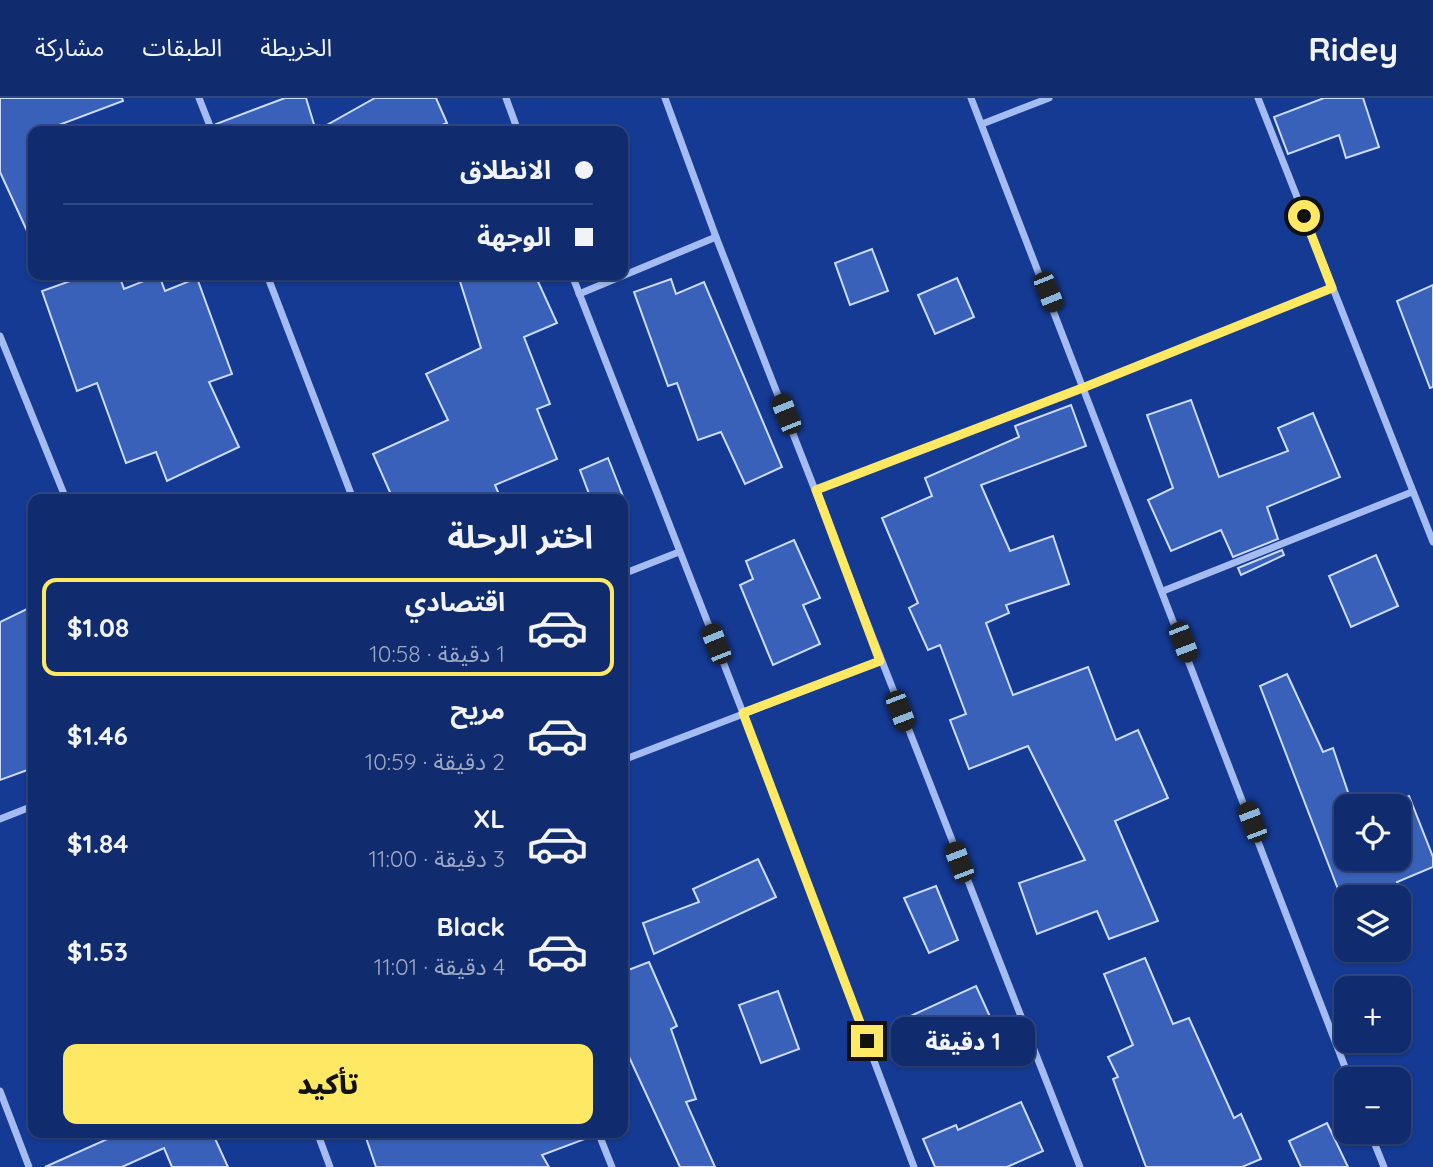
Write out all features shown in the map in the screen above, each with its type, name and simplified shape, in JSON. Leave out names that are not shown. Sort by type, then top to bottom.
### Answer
[{"type":"street","points":[[199,98],[210,126]]},
{"type":"street","points":[[506,98],[517,126]]},
{"type":"street","points":[[665,98],[880,661],[1080,1167]]},
{"type":"street","points":[[971,98],[1085,387],[1345,1067]]},
{"type":"street","points":[[982,124],[1049,98]]},
{"type":"street","points":[[1258,98],[1433,542]]},
{"type":"street","points":[[628,274],[716,237]]},
{"type":"street","points":[[269,280],[351,494]]},
{"type":"street","points":[[574,280],[743,713],[914,1167]]},
{"type":"street","points":[[579,294],[613,280]]},
{"type":"street","points":[[816,490],[1085,387],[1332,288]]},
{"type":"street","points":[[0,336],[64,494]]},
{"type":"street","points":[[1163,591],[1412,492]]},
{"type":"street","points":[[628,572],[679,552]]},
{"type":"street","points":[[628,758],[880,661]]},
{"type":"street","points":[[0,819],[28,808]]},
{"type":"street","points":[[0,1091],[29,1167]]},
{"type":"street","points":[[319,1138],[330,1167]]},
{"type":"street","points":[[600,1138],[611,1167]]},
{"type":"street","points":[[1375,1144],[1384,1167]]},
{"type":"building","points":[[0,98],[122,98],[123,101],[56,126],[28,126],[28,233],[0,172]]},
{"type":"building","points":[[285,98],[306,98],[314,126],[217,126]]},
{"type":"building","points":[[375,98],[436,98],[447,123],[440,126],[325,126]]},
{"type":"building","points":[[1324,98],[1363,98],[1379,147],[1346,158],[1339,135],[1288,154],[1274,117]]},
{"type":"building","points":[[872,249],[888,291],[850,305],[835,263]]},
{"type":"building","points":[[957,278],[974,317],[935,334],[918,295]]},
{"type":"building","points":[[671,279],[676,294],[704,282],[782,467],[745,484],[721,432],[698,440],[677,383],[668,386],[634,292]]},
{"type":"building","points":[[73,280],[121,280],[124,289],[146,280],[161,280],[165,291],[198,280],[232,374],[209,382],[239,447],[167,481],[156,452],[126,463],[97,383],[77,391],[42,291]]},
{"type":"building","points":[[460,280],[537,280],[557,323],[524,337],[550,404],[537,409],[557,459],[495,485],[499,494],[391,494],[373,454],[448,420],[426,374],[481,348]]},
{"type":"building","points":[[1433,285],[1433,387],[1430,388],[1397,301]]},
{"type":"building","points":[[1191,400],[1219,477],[1288,451],[1278,428],[1313,413],[1340,477],[1267,507],[1278,539],[1233,557],[1221,530],[1171,551],[1148,500],[1173,488],[1147,415]]},
{"type":"building","points":[[1071,405],[1086,446],[981,485],[1010,551],[1053,536],[1069,584],[1006,605],[1009,613],[986,623],[1013,695],[1088,667],[1116,740],[1138,730],[1168,798],[1115,821],[1158,921],[1109,939],[1097,911],[1037,934],[1019,883],[1085,860],[1028,746],[969,769],[950,720],[966,714],[940,645],[928,650],[909,608],[918,603],[882,518],[932,496],[925,478],[1019,437],[1015,426]]},
{"type":"building","points":[[608,458],[622,494],[589,494],[580,470]]},
{"type":"building","points":[[794,540],[820,598],[803,605],[820,644],[773,665],[740,585],[753,579],[746,561]]},
{"type":"building","points":[[1282,550],[1284,555],[1241,575],[1238,568]]},
{"type":"building","points":[[1376,555],[1398,606],[1351,627],[1329,576]]},
{"type":"building","points":[[28,608],[28,770],[0,780],[0,622]]},
{"type":"building","points":[[1287,674],[1323,752],[1333,748],[1349,794],[1334,794],[1334,871],[1411,871],[1411,801],[1433,857],[1433,867],[1397,882],[1398,885],[1336,885],[1260,686]]},
{"type":"building","points":[[758,859],[776,897],[654,954],[643,923],[699,902],[693,889]]},
{"type":"building","points":[[936,886],[958,940],[929,953],[904,898]]},
{"type":"building","points":[[1145,958],[1173,1024],[1189,1018],[1234,1118],[1241,1114],[1261,1159],[1242,1167],[1146,1167],[1113,1079],[1118,1077],[1108,1057],[1133,1045],[1104,974]]},
{"type":"building","points":[[649,962],[677,1026],[671,1029],[696,1099],[686,1102],[715,1167],[680,1167],[628,1055],[628,970]]},
{"type":"building","points":[[976,986],[992,1021],[919,1053],[904,1019]]},
{"type":"building","points":[[778,991],[799,1049],[761,1063],[739,1005]]},
{"type":"building","points":[[1021,1102],[1043,1151],[1007,1167],[935,1167],[923,1139],[956,1125],[958,1130]]},
{"type":"building","points":[[1327,1123],[1334,1144],[1337,1144],[1348,1167],[1301,1167],[1289,1141]]},
{"type":"building","points":[[110,1138],[215,1138],[228,1167],[172,1167],[164,1148],[122,1167],[45,1167]]},
{"type":"building","points":[[366,1138],[588,1138],[542,1155],[549,1167],[376,1167]]},
{"type":"route","points":[[867,1041],[743,713],[880,661],[816,490],[1085,387],[1332,288],[1304,216]]}]
